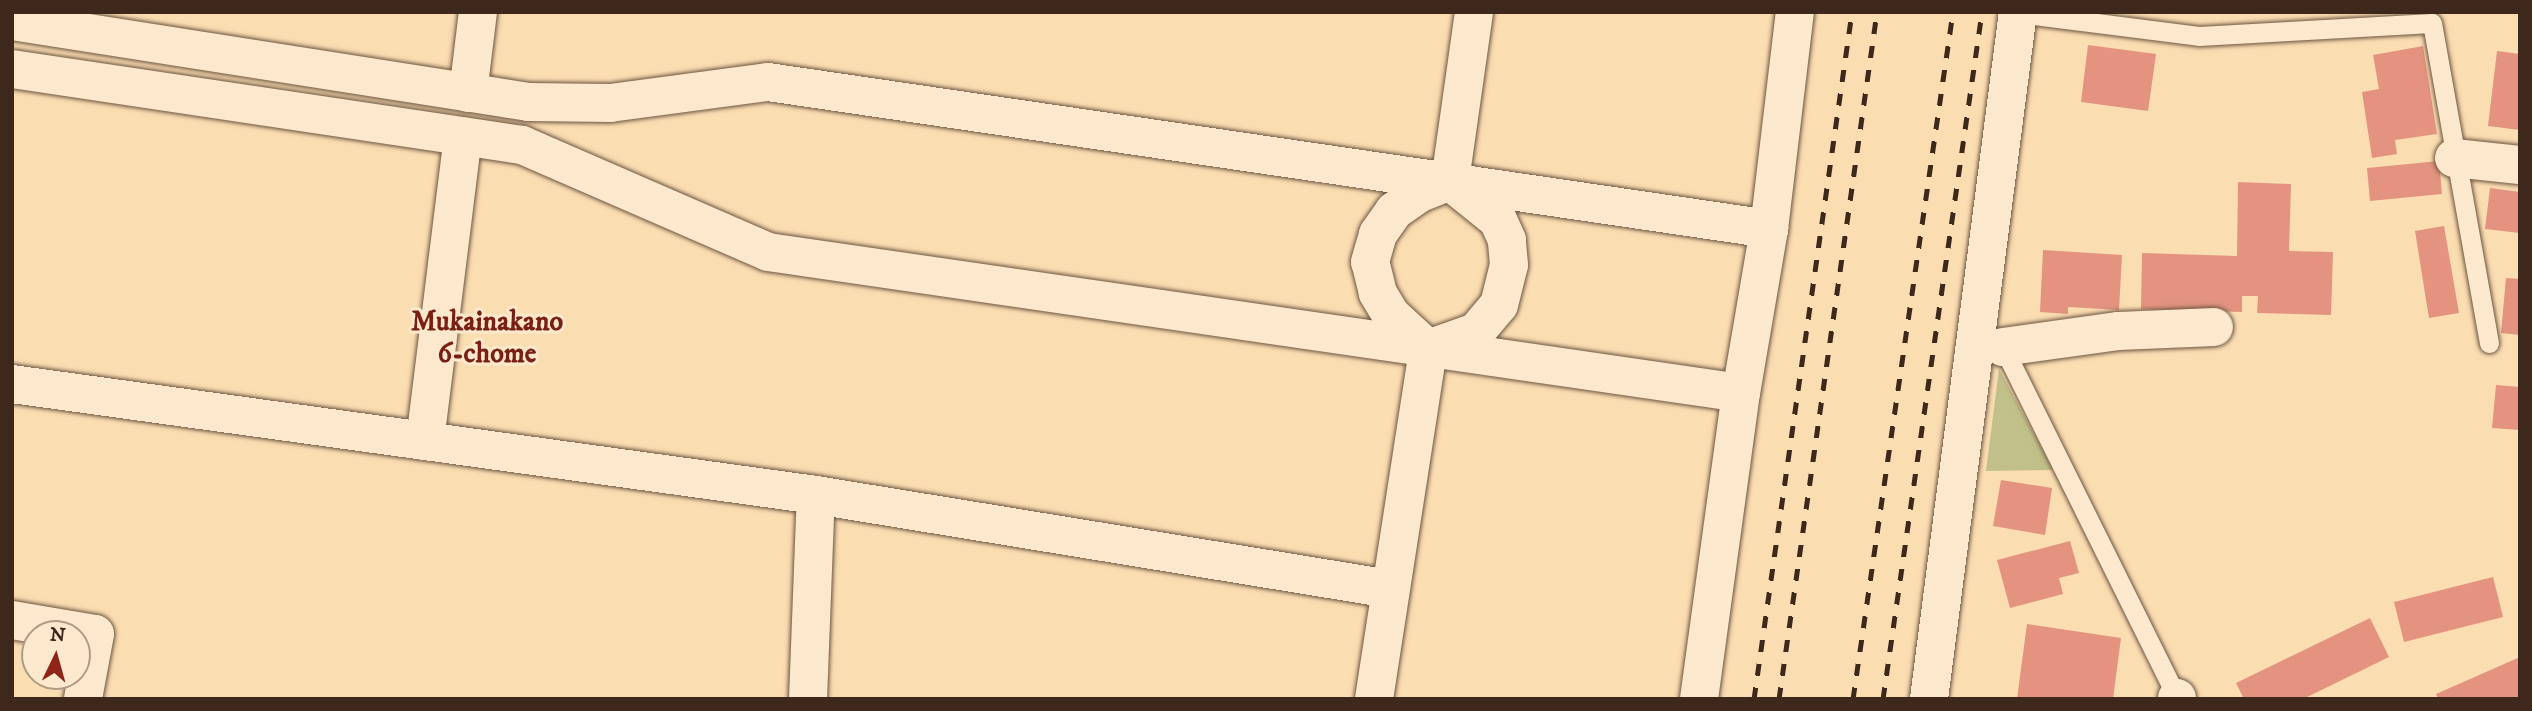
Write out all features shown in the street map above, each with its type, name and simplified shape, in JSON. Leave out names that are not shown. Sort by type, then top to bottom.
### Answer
[{"type":"street","points":[[468,93],[478,12]]},
{"type":"street","points":[[1450,181],[1474,12]]},
{"type":"street","points":[[1699,699],[1741,393],[1769,229],[1795,12]]},
{"type":"street","points":[[1929,699],[1989,345],[2018,13]]},
{"type":"street","points":[[12,21],[529,102],[610,103],[768,82],[1769,229]]},
{"type":"street","points":[[12,69],[522,145],[768,252],[1741,393]]},
{"type":"street","points":[[425,441],[463,136]]},
{"type":"street","points":[[2454,158],[2520,164]]},
{"type":"street","points":[[1428,349],[1391,315],[1378,293],[1370,262],[1378,234],[1394,211],[1418,194],[1450,181]]},
{"type":"street","points":[[1428,349],[1476,332],[1499,305],[1509,265],[1507,240],[1498,220],[1450,181]]},
{"type":"street","points":[[1989,345],[2119,331],[2214,327]]},
{"type":"street","points":[[1374,699],[1428,349]]},
{"type":"street","points":[[12,384],[816,495],[1390,589]]},
{"type":"street","points":[[808,699],[816,495]]},
{"type":"street","points":[[12,620],[95,634],[83,699]]},
{"type":"lane","points":[[2018,13],[2199,36],[2432,23],[2488,343]]},
{"type":"lane","points":[[1989,345],[2177,699]]},
{"type":"shaded area","points":[[1999,369],[2053,470],[1986,471]]},
{"type":"building","points":[[2088,45],[2156,54],[2148,111],[2081,102]]},
{"type":"building","points":[[2423,46],[2437,134],[2395,140],[2397,154],[2372,158],[2362,92],[2379,89],[2373,55]]},
{"type":"building","points":[[2497,51],[2520,54],[2520,130],[2488,126]]},
{"type":"building","points":[[2439,161],[2442,194],[2370,201],[2367,168]]},
{"type":"building","points":[[2238,182],[2291,184],[2289,251],[2333,252],[2331,315],[2257,313],[2258,296],[2242,296],[2242,312],[2141,309],[2142,253],[2237,256]]},
{"type":"building","points":[[2490,188],[2520,192],[2520,233],[2485,229]]},
{"type":"building","points":[[2444,226],[2459,313],[2429,318],[2415,231]]},
{"type":"building","points":[[2043,250],[2122,255],[2119,310],[2068,307],[2068,314],[2040,312]]},
{"type":"building","points":[[2506,278],[2520,279],[2520,335],[2501,333]]},
{"type":"building","points":[[2496,385],[2520,387],[2520,430],[2492,428]]},
{"type":"building","points":[[2001,480],[2052,488],[2045,535],[1993,526]]},
{"type":"building","points":[[2070,541],[2079,573],[2059,578],[2063,594],[2010,608],[1997,560]]},
{"type":"building","points":[[2493,577],[2503,617],[2404,642],[2394,602]]},
{"type":"building","points":[[2370,618],[2389,657],[2303,699],[2244,699],[2236,683]]},
{"type":"building","points":[[2027,624],[2121,638],[2113,699],[2017,699]]},
{"type":"building","points":[[2520,657],[2520,699],[2438,699],[2436,694]]},
{"type":"railway","points":[[1754,699],[1852,12]]},
{"type":"railway","points":[[1779,699],[1877,12]]},
{"type":"railway","points":[[1853,699],[1953,12]]},
{"type":"railway","points":[[1883,699],[1982,12]]},
{"type":"district","name":"Mukainakano 6-chome","points":[[487,338]]}]
